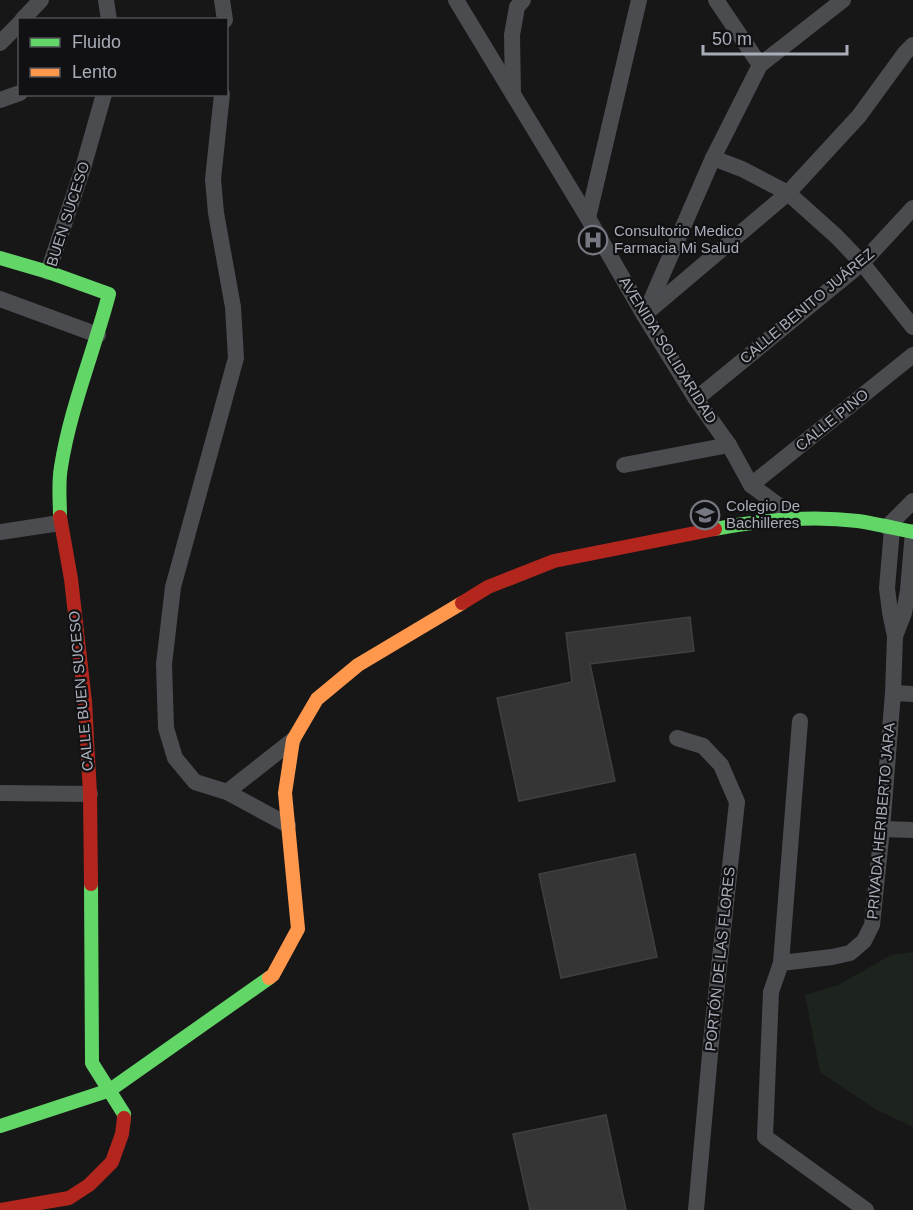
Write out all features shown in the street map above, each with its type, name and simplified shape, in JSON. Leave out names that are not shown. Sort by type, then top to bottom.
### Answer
[{"type":"main road","points":[[0,258],[48,272]]},
{"type":"main road","name":"BUEN SUCESO","points":[[48,272],[109,294]]},
{"type":"main road","name":"CALLE BUEN SUCESO","points":[[0,1210],[69,1198],[88,1185],[112,1162],[122,1134],[124,1114],[92,1063],[90,794],[85,702],[71,579],[60,523],[60,469],[109,294]]},
{"type":"main road","points":[[0,1126],[110,1090],[273,975],[298,929],[285,793],[293,740],[317,699],[358,664],[488,587],[554,561],[736,525],[797,519],[858,521],[913,532]]},
{"type":"street","points":[[24,18],[41,0]]},
{"type":"street","points":[[106,0],[109,18]]},
{"type":"street","points":[[222,0],[225,18]]},
{"type":"street","name":"AVENIDA SOLIDARIDAD","points":[[456,0],[644,315],[696,399],[729,446],[751,485],[797,519]]},
{"type":"street","points":[[513,95],[512,35],[517,7],[523,0]]},
{"type":"street","points":[[588,218],[639,0]]},
{"type":"street","points":[[716,0],[760,65]]},
{"type":"street","points":[[644,315],[713,158],[760,65],[843,0]]},
{"type":"street","points":[[0,43],[18,24]]},
{"type":"street","points":[[644,315],[788,193],[859,116],[913,45]]},
{"type":"street","points":[[0,100],[18,94]]},
{"type":"street","name":"BUEN SUCESO","points":[[48,272],[83,168],[103,96]]},
{"type":"street","points":[[222,96],[213,179],[216,213],[233,307],[236,358],[173,587],[165,664],[166,728],[174,758],[195,782],[227,792],[288,825]]},
{"type":"street","points":[[713,158],[742,169],[788,193],[862,263],[913,327]]},
{"type":"street","name":"CALLE BENITO JUÁREZ","points":[[696,399],[862,263],[913,208]]},
{"type":"street","points":[[0,299],[98,335]]},
{"type":"street","name":"CALLE PINO","points":[[751,485],[913,356]]},
{"type":"street","points":[[624,465],[729,446]]},
{"type":"street","points":[[889,528],[913,501]]},
{"type":"street","points":[[0,532],[60,523]]},
{"type":"street","name":"PRIVADA HERIBERTO JARA","points":[[780,963],[850,953],[864,941],[872,925],[893,693],[895,636],[887,588],[889,528]]},
{"type":"street","name":"PRIVADA HERIBERTO JARA","points":[[895,636],[904,613],[908,590],[913,532]]},
{"type":"street","points":[[893,693],[913,694]]},
{"type":"street","points":[[800,721],[780,963],[771,992],[765,1137],[866,1210]]},
{"type":"street","name":"PORTÓN DE LAS FLORES","points":[[678,738],[703,746],[721,765],[737,802],[713,1020],[696,1210]]},
{"type":"street","points":[[227,792],[293,740]]},
{"type":"street","points":[[0,794],[90,794]]},
{"type":"street","points":[[882,829],[913,830]]},
{"type":"shaded area","points":[[913,952],[913,1127],[877,1110],[820,1072],[805,995],[838,985],[891,955]]},
{"type":"building","points":[[690,617],[694,651],[590,664],[615,781],[519,801],[497,698],[572,682],[566,633]]},
{"type":"building","points":[[635,854],[657,957],[561,978],[539,874]]},
{"type":"building","points":[[606,1115],[626,1210],[530,1210],[513,1134]]},
{"type":"traffic: fast","points":[[0,258],[109,294],[65,445],[60,479],[60,517]]},
{"type":"traffic: fast","points":[[715,529],[768,521],[822,518],[858,521],[913,532]]},
{"type":"traffic: fast","points":[[91,884],[92,1063],[124,1114],[124,1118]]},
{"type":"traffic: fast","points":[[0,1126],[110,1090],[269,978]]},
{"type":"traffic: slow","points":[[269,978],[273,975],[298,929],[285,793],[293,740],[317,699],[358,665],[462,603]]},
{"type":"traffic: jam","points":[[60,517],[71,579],[85,702],[90,794],[91,884]]},
{"type":"traffic: jam","points":[[462,603],[488,587],[554,561],[715,529]]},
{"type":"traffic: jam","points":[[0,1210],[69,1198],[89,1185],[112,1162],[122,1134],[124,1118]]},
{"type":"place","name":"Consultorio Medico Farmacia Mi Salud","points":[[593,240]]},
{"type":"place","name":"Colegio De Bachilleres","points":[[705,515]]}]
